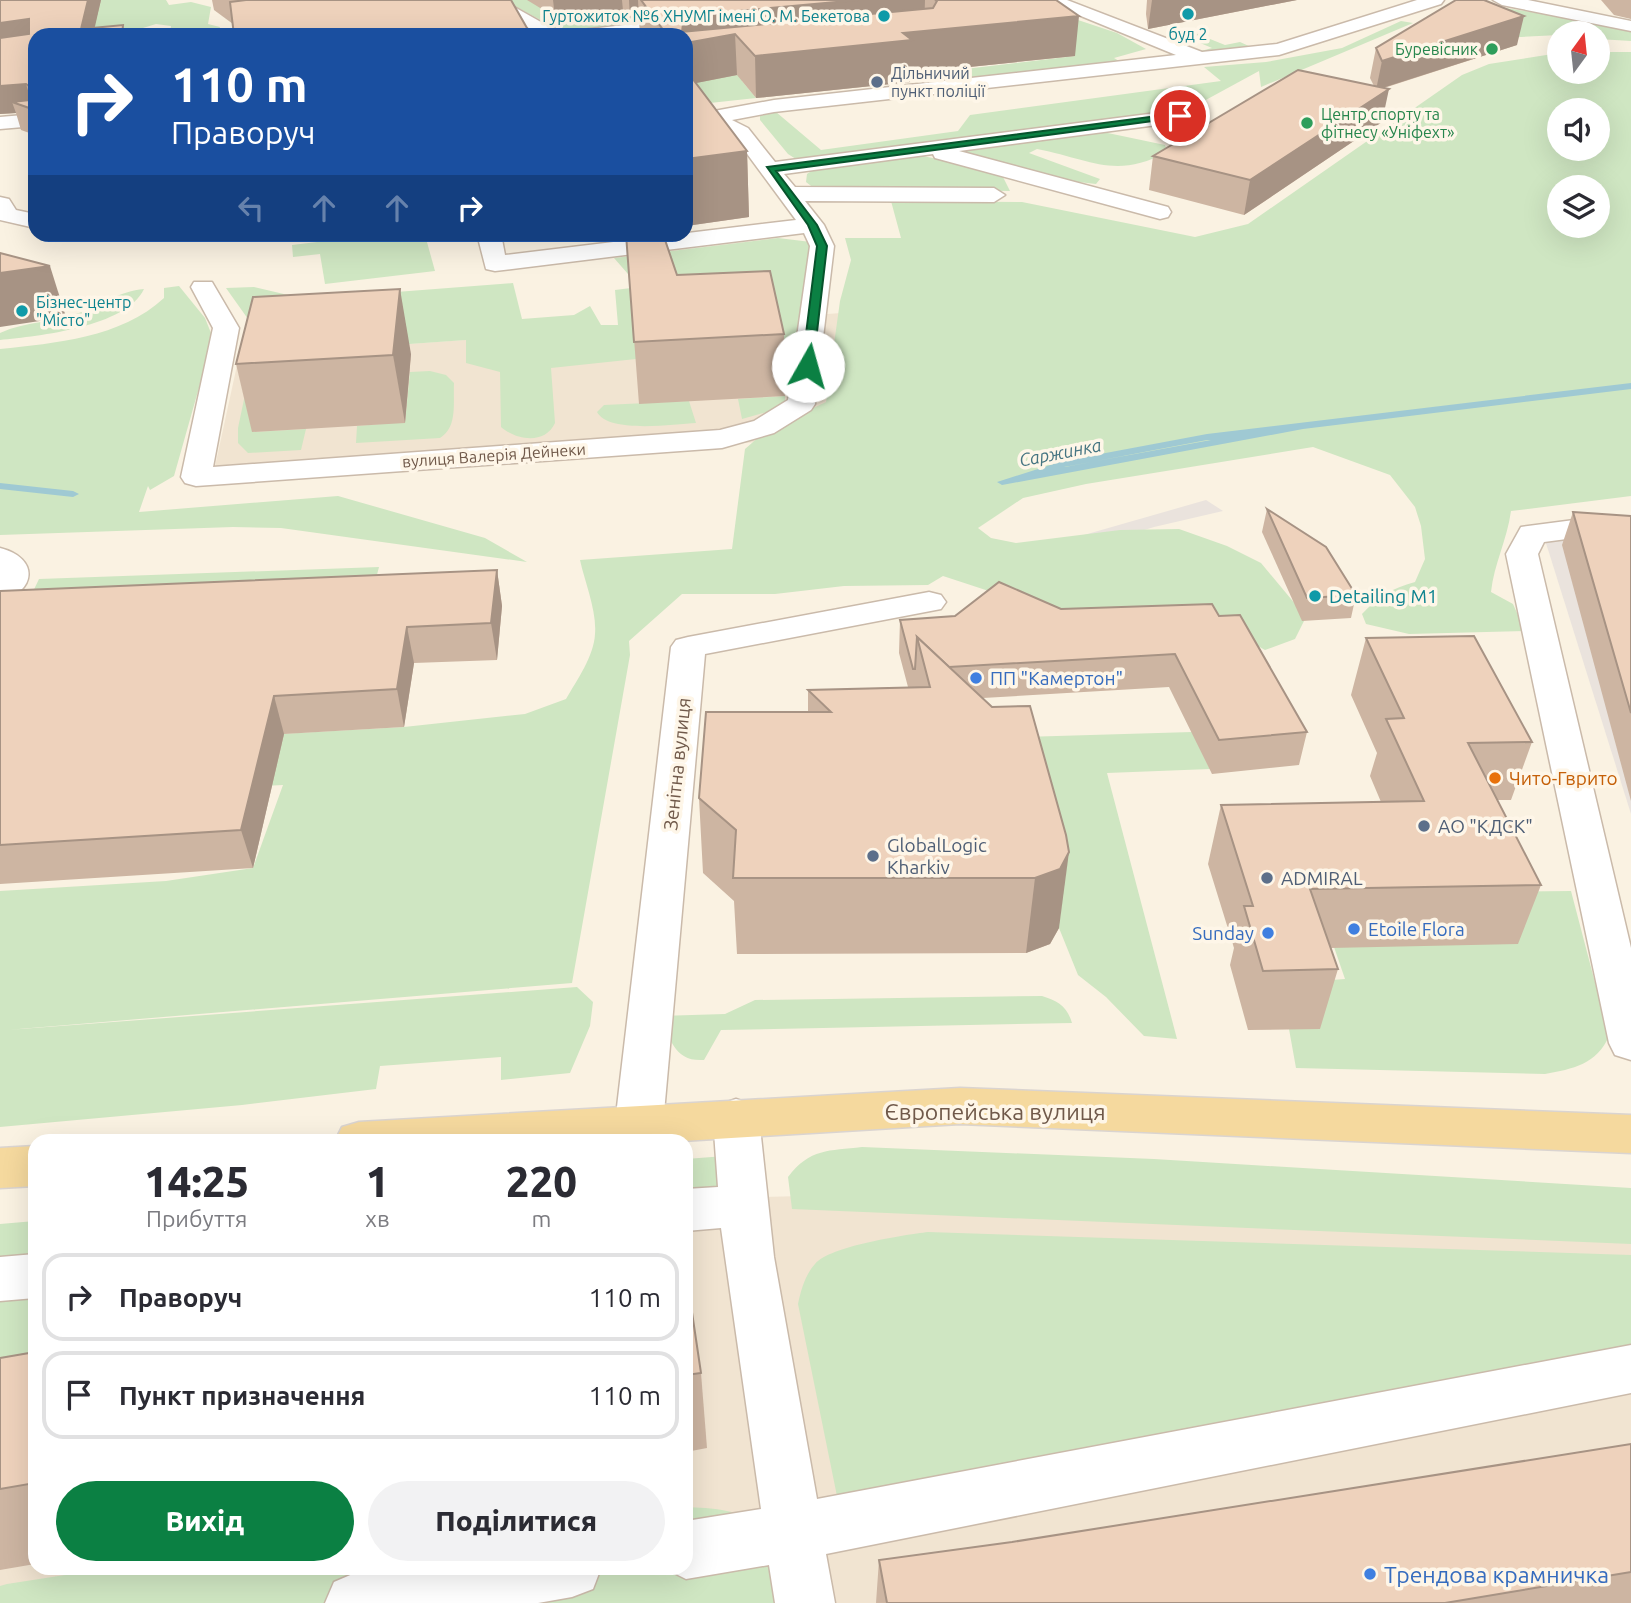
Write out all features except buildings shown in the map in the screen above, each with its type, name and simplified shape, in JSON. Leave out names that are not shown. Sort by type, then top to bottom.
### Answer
[{"type":"main road","name":"Європейська вулиця","points":[[474,1134],[960,1106],[1631,1134]]},
{"type":"main road","points":[[0,1168],[28,1166]]},
{"type":"street","points":[[489,0],[542,28]]},
{"type":"street","points":[[1051,0],[1204,58]]},
{"type":"street","points":[[693,122],[774,106],[1279,49],[1435,0]]},
{"type":"street","points":[[1502,0],[1631,26]]},
{"type":"street","points":[[1095,16],[1132,9]]},
{"type":"street","points":[[631,28],[710,21]]},
{"type":"street","points":[[932,106],[968,102],[951,87]]},
{"type":"street","name":"вулиця Валерія Дейнеки","points":[[203,287],[226,328],[196,477],[722,439],[764,427],[801,404],[822,246],[813,225],[741,132],[693,109]]},
{"type":"street","points":[[770,169],[1180,116]]},
{"type":"street","points":[[0,123],[28,121]]},
{"type":"street","points":[[928,149],[1160,212]]},
{"type":"street","points":[[789,194],[994,195]]},
{"type":"street","points":[[28,201],[1,204],[8,215],[28,220]]},
{"type":"street","points":[[693,240],[813,225]]},
{"type":"street","points":[[491,242],[495,264],[674,242]]},
{"type":"street","points":[[1631,526],[1597,526],[1532,534],[1521,554],[1631,1043]]},
{"type":"street","points":[[0,558],[12,564],[11,580],[0,591]]},
{"type":"street","name":"Зенітна вулиця","points":[[639,1124],[688,647],[929,602]]},
{"type":"street","points":[[736,1118],[743,1205],[777,1440],[805,1603]]},
{"type":"street","points":[[693,1209],[743,1205]]},
{"type":"street","points":[[0,1279],[28,1277]]},
{"type":"street","points":[[693,1549],[794,1532],[1631,1369]]},
{"type":"street","points":[[355,1603],[529,1575]]},
{"type":"shaded area","points":[[841,313],[820,437],[211,485],[239,356]]},
{"type":"shaded area","points":[[1206,500],[1223,511],[1154,527],[1086,548],[1070,539]]},
{"type":"shaded area","points":[[1631,516],[1631,814],[1540,524]]},
{"type":"shaded area","points":[[1210,1186],[1631,1214],[1631,1603],[0,1603],[0,1244],[28,1242],[28,1575],[693,1575],[693,1199]]},
{"type":"green space","points":[[43,0],[166,0],[169,5],[191,2],[211,7],[208,24],[220,27],[171,28],[156,24],[143,28],[37,28]]},
{"type":"green space","points":[[504,0],[572,0],[565,1],[574,15],[646,9],[657,28],[555,28]]},
{"type":"green space","points":[[1493,6],[1587,21],[1547,21],[1547,36],[1501,38]]},
{"type":"green space","points":[[1078,20],[1117,33],[1146,49],[1114,58],[1124,64],[922,84],[914,75],[1075,56],[742,81],[756,98],[710,103],[693,88],[693,81]]},
{"type":"green space","points":[[1401,21],[1413,23],[1261,87],[1259,71],[1180,114],[799,161],[788,154],[760,120],[760,116],[776,112],[821,150],[958,131],[970,115],[1221,81],[1204,67],[1266,62],[1342,48]]},
{"type":"green space","points":[[1610,25],[1631,28],[1631,41],[1610,40]]},
{"type":"green space","points":[[1195,33],[1225,45],[1240,42],[1251,47],[1210,54],[1201,51],[1212,48],[1186,37]]},
{"type":"green space","points":[[1610,52],[1631,52],[1631,496],[1511,511],[1491,592],[1513,604],[1525,631],[1409,634],[1366,624],[1362,614],[1374,603],[1392,590],[1415,582],[1425,559],[1421,526],[1415,507],[1390,475],[1313,447],[1086,484],[1023,498],[978,528],[991,538],[1016,543],[1120,530],[1179,529],[1227,546],[1261,563],[1306,617],[1295,639],[1265,650],[1240,636],[1076,632],[1004,596],[943,576],[928,585],[844,586],[775,594],[682,594],[629,641],[630,655],[572,983],[7,1030],[577,987],[593,1002],[590,1026],[570,1073],[501,1080],[501,1057],[380,1066],[376,1089],[242,1105],[0,1127],[0,891],[166,881],[253,868],[283,785],[53,796],[54,747],[404,727],[525,714],[566,699],[588,659],[595,634],[592,607],[580,560],[732,549],[745,449],[767,430],[826,402],[840,301],[851,260],[845,238],[901,238],[891,201],[1022,202],[1195,237],[1248,224],[1462,75],[1489,64],[1547,55],[1547,84],[1610,84]]},
{"type":"green space","points":[[1103,132],[1165,145],[1167,152],[1132,165],[1117,166],[1102,165],[1037,149],[1029,153],[1100,179],[1096,184],[1070,181],[943,150]]},
{"type":"green space","points":[[914,154],[1001,173],[1010,191],[815,189],[806,182],[807,174],[816,168]]},
{"type":"green space","points":[[778,238],[811,242],[800,327],[780,375],[636,359],[551,368],[555,423],[544,435],[530,438],[514,435],[501,427],[500,372],[466,363],[466,340],[253,355],[248,319],[226,288],[254,287],[305,299],[513,283],[522,319],[574,315],[590,306],[601,325],[618,325],[615,290],[631,288],[628,274],[614,258]]},
{"type":"green space","points":[[317,242],[427,242],[435,271],[325,284],[320,254],[293,257],[292,245]]},
{"type":"green space","points":[[179,286],[205,318],[213,338],[174,476],[150,490],[148,486],[139,512],[338,496],[485,538],[527,562],[281,528],[233,527],[0,535],[0,349],[65,341],[108,330],[147,311],[164,298],[164,288]]},
{"type":"green space","points":[[144,289],[134,302],[101,321],[58,332],[0,340],[0,333],[10,329],[69,316],[119,295]]},
{"type":"green space","points":[[430,371],[446,375],[454,383],[452,421],[446,433],[440,438],[356,443],[357,426],[405,422],[410,372]]},
{"type":"green space","points":[[247,385],[253,432],[306,429],[301,450],[248,453],[238,443],[238,428]]},
{"type":"green space","points":[[785,396],[785,401],[774,410],[742,419],[738,399]]},
{"type":"green space","points":[[689,401],[696,423],[628,425],[604,419],[597,412],[604,405]]},
{"type":"green space","points":[[379,567],[373,590],[27,604],[39,579]]},
{"type":"green space","points":[[1192,732],[1210,769],[1107,773],[1177,1039],[1144,1036],[1106,997],[1078,975],[1059,928],[1023,737]]},
{"type":"green space","points":[[1571,891],[1609,1036],[1591,1059],[1565,1070],[1545,1074],[1296,1068],[1289,1029],[1305,982],[1345,979],[1334,947],[1493,892]]},
{"type":"green space","points":[[1042,996],[1061,1005],[1072,1023],[721,1030],[704,1060],[694,1060],[680,1053],[659,1016],[725,1014],[755,1000]]},
{"type":"green space","points":[[862,1147],[1154,1159],[1631,1188],[1631,1244],[792,1209],[788,1177],[796,1168],[821,1153]]},
{"type":"green space","points":[[725,1156],[728,1186],[693,1204],[693,1158]]},
{"type":"green space","points":[[28,1222],[28,1273],[0,1275],[0,1224]]},
{"type":"green space","points":[[928,1232],[1631,1255],[1631,1359],[839,1506],[798,1304],[802,1288],[815,1264],[836,1252],[868,1242]]},
{"type":"green space","points":[[28,1283],[28,1432],[0,1437],[0,1286]]},
{"type":"green space","points":[[693,1508],[736,1513],[758,1524],[767,1532],[774,1542],[778,1556],[782,1603],[0,1603],[0,1586],[65,1575],[693,1575]]},
{"type":"waterway","name":"Саржинка","points":[[1301,426],[1002,482],[1063,464],[1207,437],[1631,386]]},
{"type":"waterway","name":"Саржинка","points":[[0,486],[73,494]]},
{"type":"place","name":"буд 2","points":[[1188,14]]},
{"type":"place","name":"Гуртожиток №6 ХНУМГ імені О. М. Бекетова","points":[[884,16]]},
{"type":"place","name":"Буревісник","points":[[1492,49]]},
{"type":"place","name":"Дільничий пункт поліції","points":[[877,82]]},
{"type":"place","name":"Центр спорту та фітнесу «Уніфехт»","points":[[1307,123]]},
{"type":"place","name":"Бізнес-центр \"Місто\"","points":[[22,311]]},
{"type":"place","name":"Detailing M1","points":[[1315,596]]},
{"type":"place","name":"ПП \"Камертон\"","points":[[976,678]]},
{"type":"place","name":"Чито-Гврито","points":[[1495,778]]},
{"type":"place","name":"АО \"КДСК\"","points":[[1424,826]]},
{"type":"place","name":"GlobalLogic Kharkiv","points":[[873,856]]},
{"type":"place","name":"ADMIRAL","points":[[1267,878]]},
{"type":"place","name":"Etoile Flora","points":[[1354,929]]},
{"type":"place","name":"Sunday","points":[[1268,933]]},
{"type":"place","name":"Трендова крамничка","points":[[1370,1574]]},
{"type":"route","points":[[808,366],[822,246],[813,225],[770,169],[1180,116]]}]
